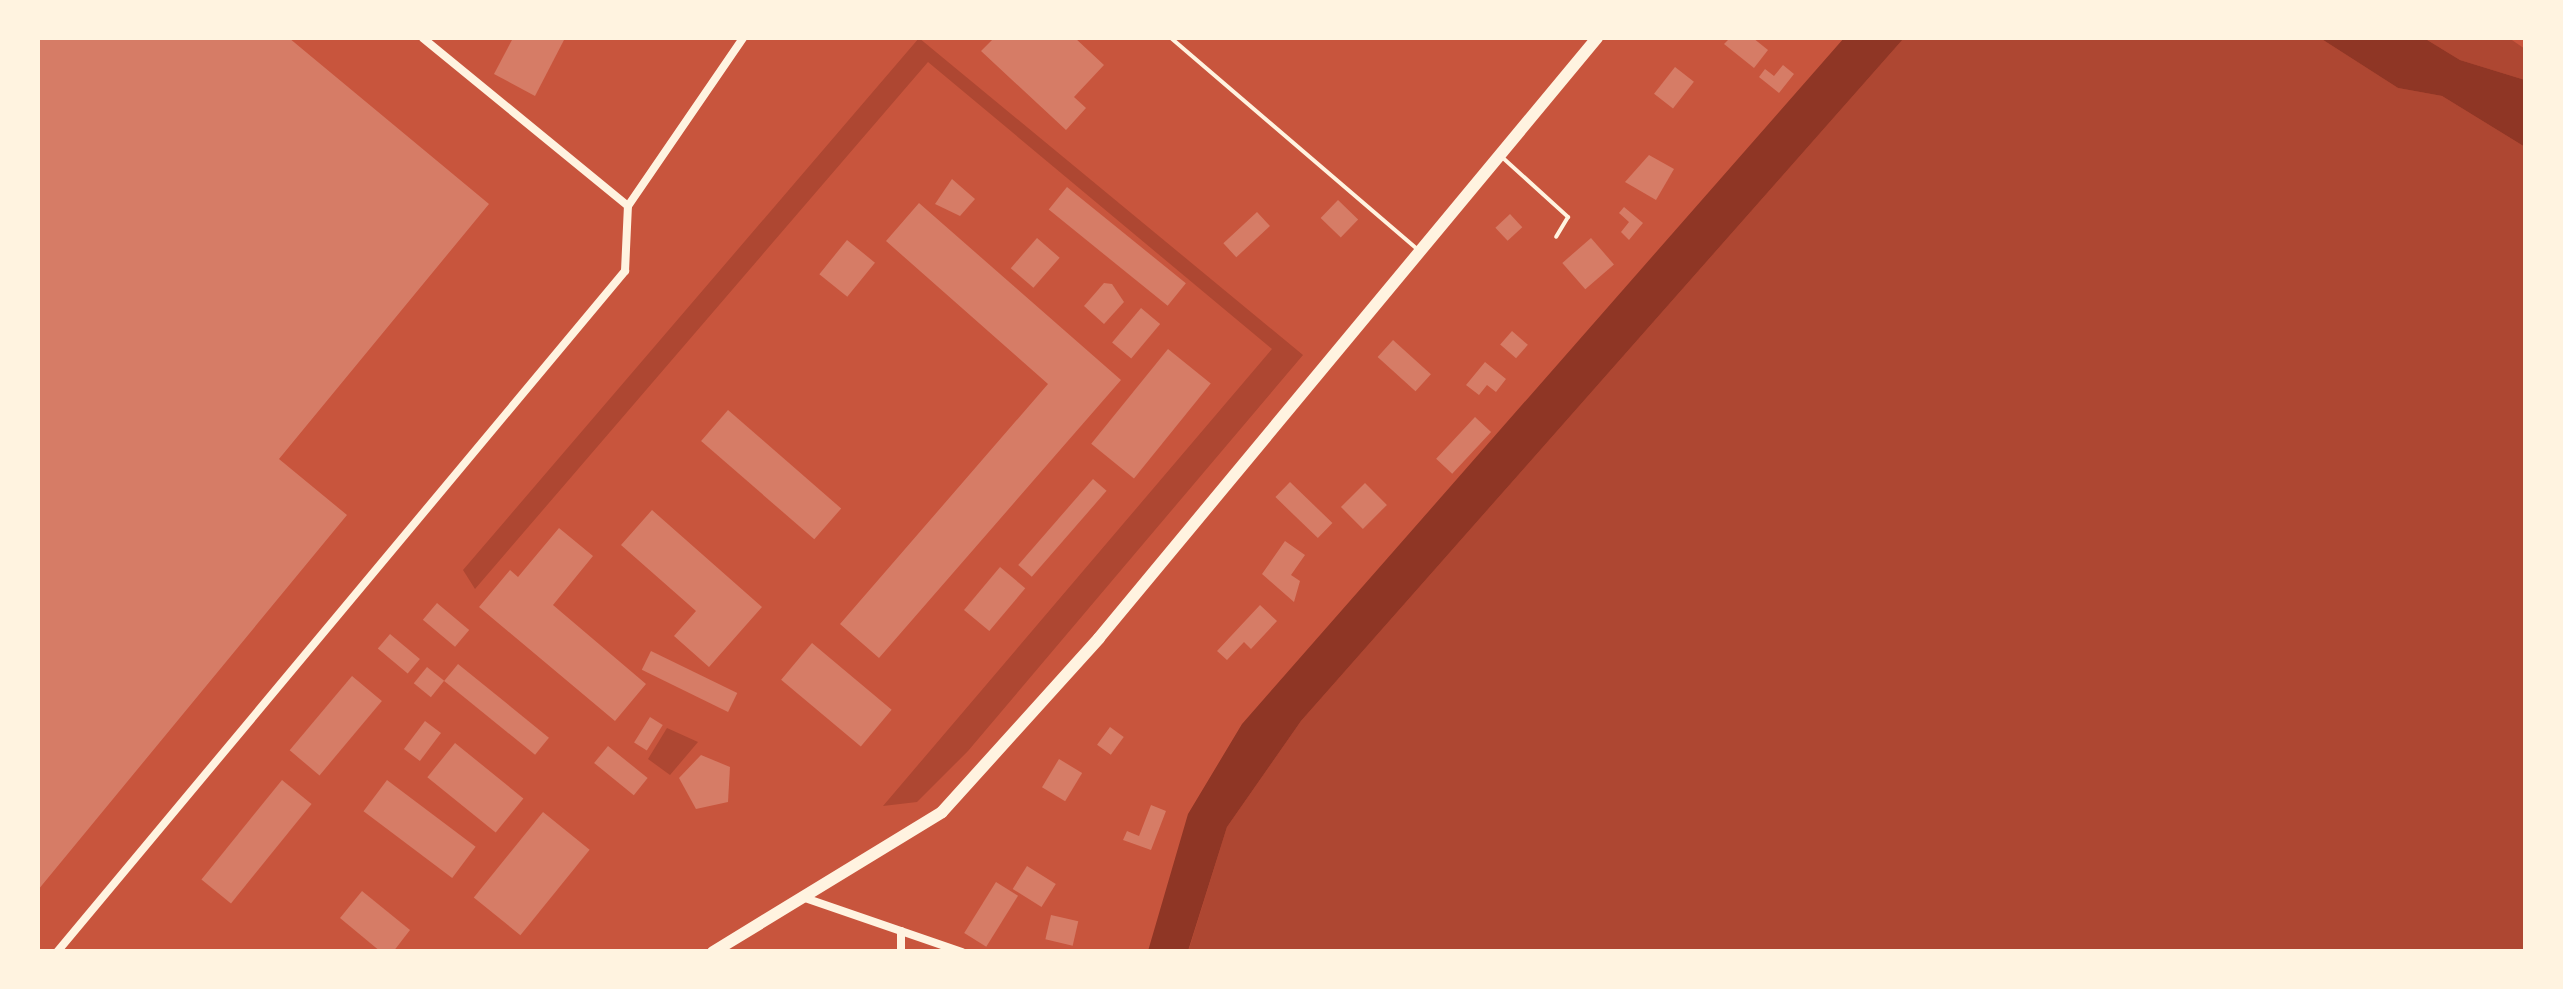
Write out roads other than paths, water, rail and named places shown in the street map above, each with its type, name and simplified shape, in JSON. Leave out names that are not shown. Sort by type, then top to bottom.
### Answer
[{"type":"main road","points":[[715,951],[942,812],[1099,638],[1597,38]]},
{"type":"street","points":[[423,38],[628,206]]},
{"type":"street","points":[[56,952],[611,293],[630,245],[628,206],[743,38]]},
{"type":"street","points":[[805,898],[962,952]]},
{"type":"street","points":[[901,931],[901,952]]},
{"type":"lane","points":[[1171,38],[1419,251]]},
{"type":"lane","points":[[1500,155],[1568,217],[1556,237]]}]
